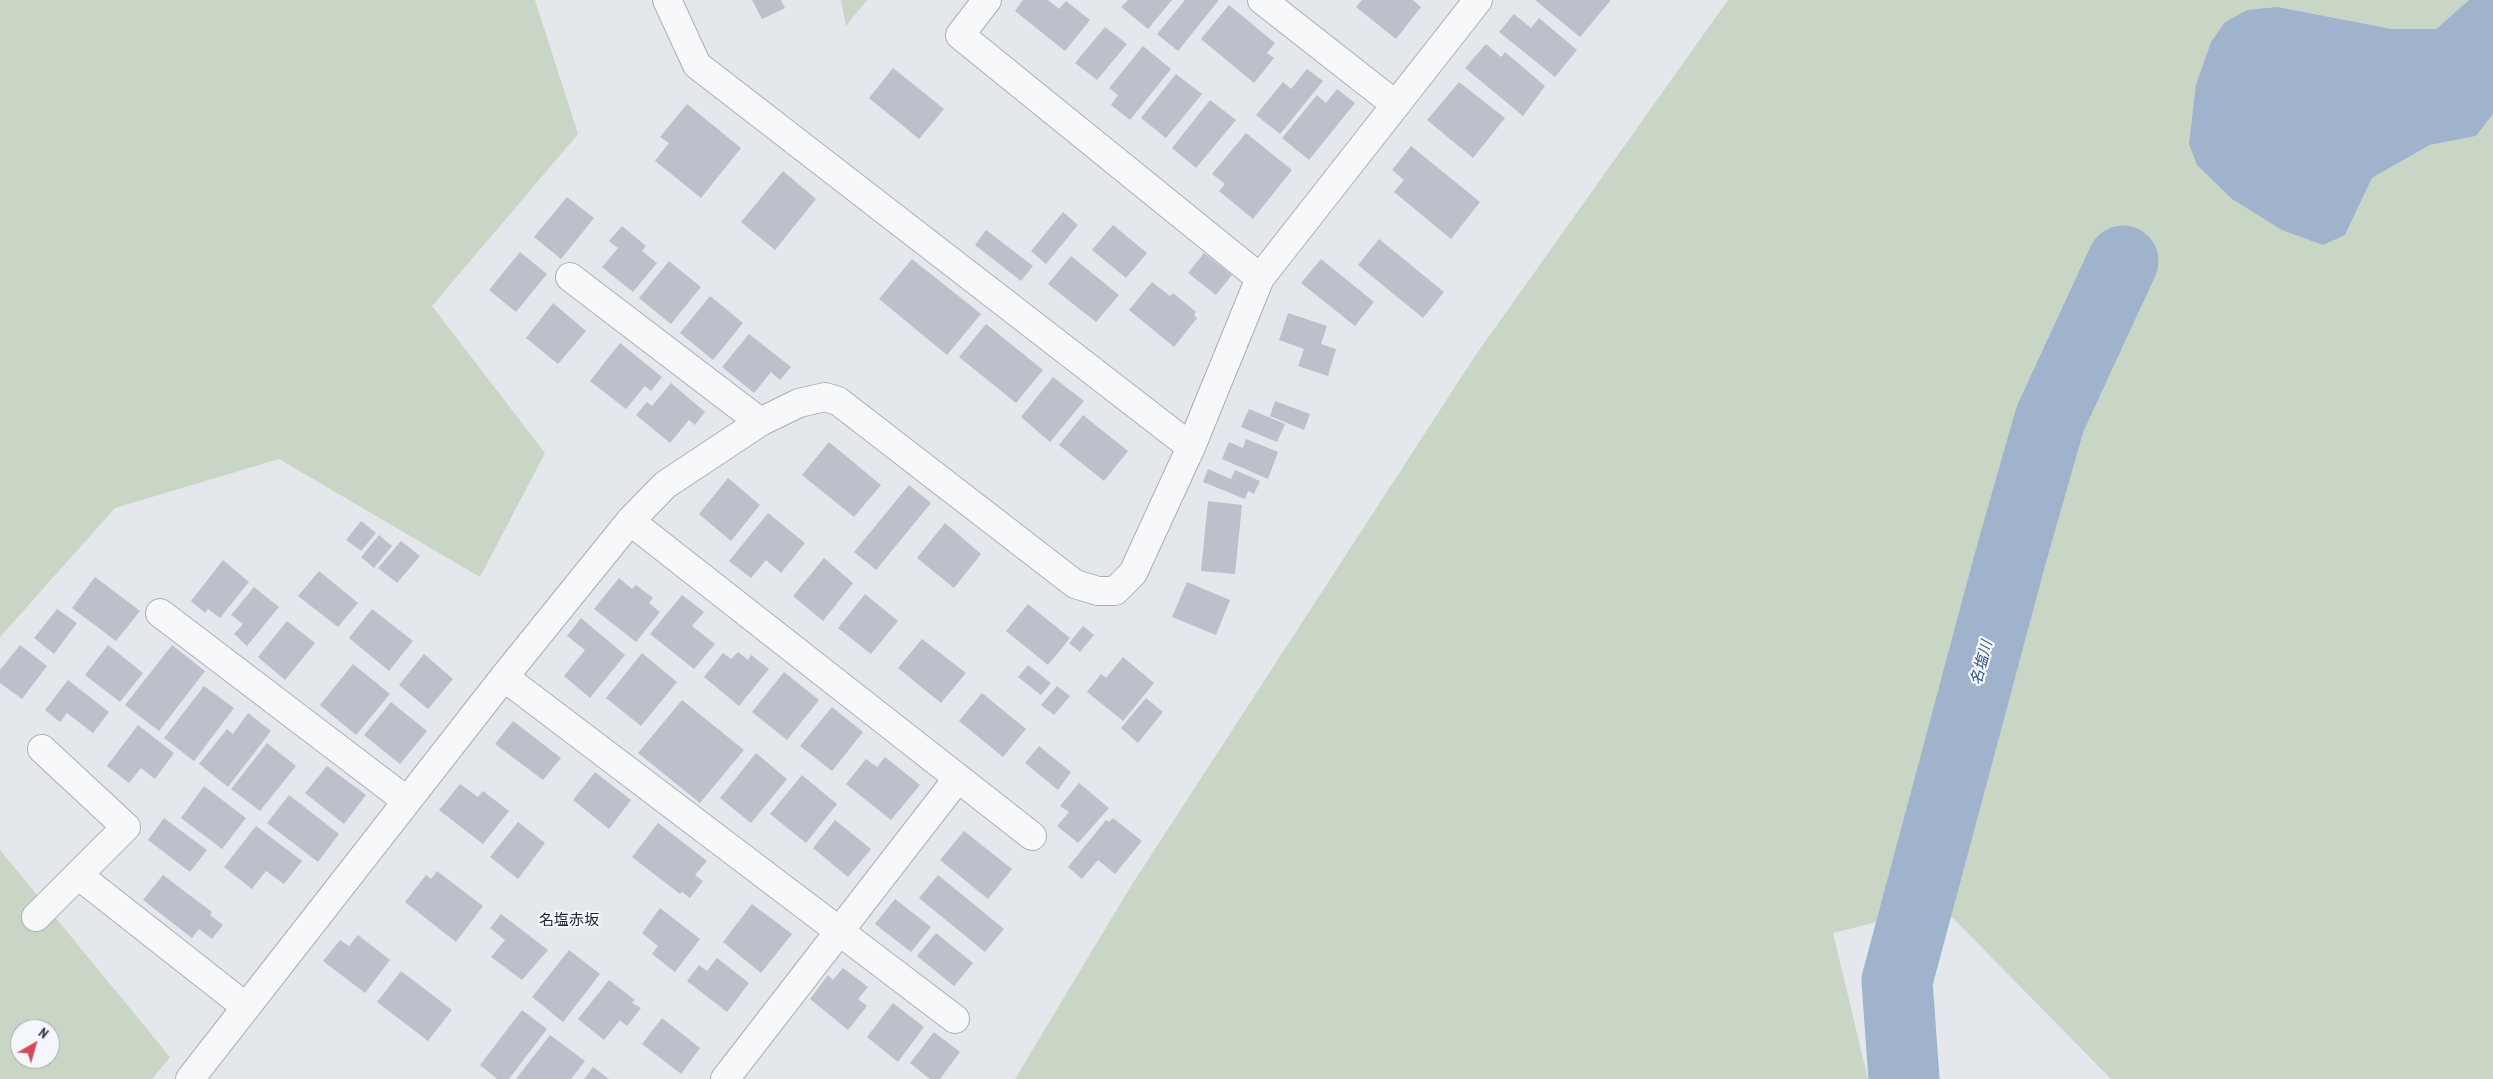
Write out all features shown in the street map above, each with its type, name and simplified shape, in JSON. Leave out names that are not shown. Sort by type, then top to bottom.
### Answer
[{"type":"street","points":[[667,0],[697,65],[1191,447]]},
{"type":"street","points":[[987,0],[960,35],[1260,278]]},
{"type":"street","points":[[1262,0],[1396,105]]},
{"type":"street","points":[[190,1079],[504,677],[630,522],[665,485],[760,422],[799,403],[825,397],[838,400],[1075,584],[1098,591],[1115,591],[1133,573],[1191,447],[1260,278],[1478,0]]},
{"type":"street","points":[[570,277],[760,422]]},
{"type":"street","points":[[630,522],[1032,836]]},
{"type":"street","points":[[160,613],[407,801]]},
{"type":"street","points":[[504,677],[954,1019]]},
{"type":"street","points":[[36,917],[126,827],[42,749]]},
{"type":"street","points":[[725,1079],[958,778]]},
{"type":"street","points":[[78,875],[246,1007]]},
{"type":"green space","points":[[0,0],[535,0],[578,134],[432,306],[545,453],[480,577],[279,459],[115,508],[0,637]]},
{"type":"green space","points":[[841,0],[867,0],[846,26]]},
{"type":"green space","points":[[1728,0],[2469,0],[2436,29],[2392,29],[2278,7],[2224,23],[2211,42],[2196,84],[2345,235],[2372,178],[2430,145],[2476,136],[2493,114],[2493,1079],[2111,1079],[1941,906],[1833,933],[1868,1079],[1015,1079],[1131,886],[1475,356]]},
{"type":"green space","points":[[0,850],[170,1057],[152,1079],[0,1079]]},
{"type":"water","points":[[2469,0],[2493,0],[2493,114],[2476,136],[2430,145],[2372,178],[2345,235],[2323,245],[2282,230],[2232,199],[2197,165],[2189,144],[2196,84],[2211,42],[2224,23],[2247,10],[2278,7],[2392,29],[2436,29]]},
{"type":"building","points":[[752,0],[781,0],[785,8],[762,19]]},
{"type":"building","points":[[1023,0],[1048,0],[1059,9],[1066,1],[1090,20],[1065,51],[1015,11]]},
{"type":"building","points":[[1128,0],[1172,0],[1148,29],[1121,7]]},
{"type":"building","points":[[1185,0],[1219,0],[1178,51],[1157,34]]},
{"type":"building","points":[[1362,0],[1413,0],[1421,7],[1396,39],[1356,7]]},
{"type":"building","points":[[1535,0],[1611,0],[1580,37]]},
{"type":"building","points":[[1229,5],[1275,43],[1267,53],[1274,58],[1254,83],[1201,39]]},
{"type":"building","points":[[1514,14],[1531,28],[1539,18],[1577,50],[1555,77],[1499,32]]},
{"type":"building","points":[[1105,27],[1127,44],[1097,80],[1075,63]]},
{"type":"building","points":[[1486,44],[1501,57],[1505,52],[1545,86],[1523,116],[1465,68]]},
{"type":"building","points":[[1143,46],[1171,69],[1130,120],[1111,105],[1118,95],[1109,88]]},
{"type":"building","points":[[893,68],[944,109],[919,139],[869,98]]},
{"type":"building","points":[[1307,69],[1323,81],[1280,134],[1256,115],[1283,82],[1291,89]]},
{"type":"building","points":[[1176,74],[1202,94],[1166,138],[1141,118]]},
{"type":"building","points":[[1459,82],[1505,118],[1473,158],[1427,120]]},
{"type":"building","points":[[1337,89],[1355,103],[1309,160],[1282,138],[1317,95],[1326,103]]},
{"type":"building","points":[[1210,100],[1236,120],[1196,168],[1172,148]]},
{"type":"building","points":[[687,104],[741,148],[701,198],[655,161],[669,143],[660,137]]},
{"type":"building","points":[[1246,133],[1292,170],[1253,219],[1219,191],[1225,184],[1212,174]]},
{"type":"building","points":[[1411,146],[1480,202],[1451,239],[1394,192],[1404,180],[1392,170]]},
{"type":"building","points":[[783,171],[816,199],[775,250],[741,222]]},
{"type":"building","points":[[567,197],[594,218],[561,259],[534,237]]},
{"type":"building","points":[[1063,212],[1078,225],[1046,264],[1031,251]]},
{"type":"building","points":[[1113,225],[1147,253],[1126,278],[1092,250]]},
{"type":"building","points":[[622,226],[646,246],[642,251],[657,263],[633,292],[602,267],[618,248],[609,241]]},
{"type":"building","points":[[986,230],[1033,266],[1021,281],[975,245]]},
{"type":"building","points":[[1379,239],[1444,292],[1423,318],[1358,265]]},
{"type":"building","points":[[520,252],[547,274],[516,312],[489,290]]},
{"type":"building","points":[[1204,253],[1232,275],[1216,295],[1188,273]]},
{"type":"building","points":[[1071,256],[1119,295],[1096,322],[1048,284]]},
{"type":"building","points":[[912,259],[981,314],[947,355],[879,299]]},
{"type":"building","points":[[1321,259],[1374,302],[1355,326],[1301,283]]},
{"type":"building","points":[[669,261],[701,287],[671,324],[639,298]]},
{"type":"building","points":[[1152,282],[1170,296],[1173,293],[1196,312],[1194,315],[1197,318],[1174,347],[1129,310]]},
{"type":"building","points":[[710,296],[743,323],[713,360],[680,333]]},
{"type":"building","points":[[553,303],[586,331],[558,364],[526,338]]},
{"type":"building","points":[[1288,313],[1327,326],[1321,344],[1336,349],[1328,376],[1298,366],[1304,349],[1279,340]]},
{"type":"building","points":[[986,324],[1043,370],[1016,403],[959,357]]},
{"type":"building","points":[[749,334],[791,367],[780,380],[771,372],[754,393],[722,367]]},
{"type":"building","points":[[620,343],[662,377],[651,391],[645,386],[626,409],[590,381]]},
{"type":"building","points":[[1053,377],[1084,401],[1050,442],[1021,417]]},
{"type":"building","points":[[671,383],[705,412],[695,425],[689,420],[670,443],[636,415],[647,402],[652,406]]},
{"type":"building","points":[[1275,401],[1310,414],[1304,430],[1270,416]]},
{"type":"building","points":[[1249,409],[1285,424],[1277,442],[1241,427]]},
{"type":"building","points":[[1083,415],[1128,451],[1104,481],[1059,445]]},
{"type":"building","points":[[1246,439],[1278,452],[1268,479],[1222,459],[1229,442],[1243,448]]},
{"type":"building","points":[[829,442],[881,485],[854,517],[802,475]]},
{"type":"building","points":[[1208,469],[1231,479],[1235,470],[1260,481],[1254,494],[1248,491],[1245,499],[1203,482]]},
{"type":"building","points":[[728,478],[760,505],[731,541],[699,514]]},
{"type":"building","points":[[909,485],[931,503],[876,570],[854,552]]},
{"type":"building","points":[[1208,501],[1242,505],[1235,574],[1201,571]]},
{"type":"building","points":[[768,513],[805,543],[781,573],[766,560],[751,578],[729,561]]},
{"type":"building","points":[[361,521],[376,533],[361,551],[346,540]]},
{"type":"building","points":[[945,523],[981,554],[954,588],[917,558]]},
{"type":"building","points":[[379,535],[392,546],[374,568],[361,557]]},
{"type":"building","points":[[401,541],[420,556],[397,583],[378,568]]},
{"type":"building","points":[[824,558],[853,583],[823,621],[793,596]]},
{"type":"building","points":[[223,560],[249,582],[220,618],[208,609],[205,613],[191,601]]},
{"type":"building","points":[[319,571],[358,603],[338,627],[298,596]]},
{"type":"building","points":[[95,577],[140,611],[116,641],[72,608]]},
{"type":"building","points":[[619,578],[632,589],[636,585],[653,598],[649,603],[660,612],[636,642],[594,609]]},
{"type":"building","points":[[1187,582],[1230,600],[1216,635],[1172,617]]},
{"type":"building","points":[[254,587],[279,607],[247,646],[234,634],[243,624],[231,615]]},
{"type":"building","points":[[865,594],[898,621],[871,654],[838,628]]},
{"type":"building","points":[[682,595],[704,612],[692,626],[715,644],[694,669],[650,634]]},
{"type":"building","points":[[1028,604],[1070,638],[1048,665],[1006,631]]},
{"type":"building","points":[[57,609],[77,623],[54,654],[34,638]]},
{"type":"building","points":[[372,609],[413,641],[389,671],[349,638]]},
{"type":"building","points":[[581,618],[625,655],[590,698],[564,676],[585,650],[567,636]]},
{"type":"building","points":[[287,621],[315,643],[285,680],[258,657]]},
{"type":"building","points":[[1083,626],[1094,635],[1080,652],[1069,643]]},
{"type":"building","points":[[922,639],[966,673],[941,703],[898,668]]},
{"type":"building","points":[[20,645],[47,666],[22,699],[0,683],[0,670]]},
{"type":"building","points":[[108,645],[143,673],[120,702],[85,675]]},
{"type":"building","points":[[172,645],[205,671],[159,731],[125,705]]},
{"type":"building","points":[[738,652],[748,660],[751,655],[769,669],[739,706],[704,677],[723,653],[731,659]]},
{"type":"building","points":[[642,653],[677,682],[641,726],[606,698]]},
{"type":"building","points":[[424,654],[453,679],[428,709],[399,685]]},
{"type":"building","points":[[1123,657],[1154,683],[1123,721],[1087,692],[1101,674],[1106,678]]},
{"type":"building","points":[[353,664],[390,694],[356,735],[320,705]]},
{"type":"building","points":[[1028,665],[1051,683],[1041,695],[1018,677]]},
{"type":"building","points":[[784,672],[819,700],[787,740],[752,712]]},
{"type":"building","points":[[68,680],[109,712],[93,733],[67,713],[60,722],[45,710]]},
{"type":"building","points":[[204,686],[234,708],[194,761],[164,738]]},
{"type":"building","points":[[1057,686],[1070,696],[1054,715],[1041,705]]},
{"type":"building","points":[[982,693],[1026,729],[1003,757],[959,721]]},
{"type":"building","points":[[1146,698],[1163,712],[1138,743],[1121,728]]},
{"type":"building","points":[[682,700],[744,750],[700,803],[638,753]]},
{"type":"building","points":[[391,702],[427,731],[400,764],[364,735]]},
{"type":"building","points":[[832,707],[863,732],[832,771],[800,746]]},
{"type":"building","points":[[248,713],[271,731],[228,787],[199,764],[227,729],[233,734]]},
{"type":"building","points":[[513,721],[561,758],[543,780],[495,744]]},
{"type":"building","points":[[138,725],[174,753],[155,779],[141,768],[129,783],[107,766]]},
{"type":"building","points":[[267,743],[296,766],[260,811],[231,789]]},
{"type":"building","points":[[1039,746],[1071,772],[1058,790],[1025,763]]},
{"type":"building","points":[[756,753],[787,779],[751,823],[720,798]]},
{"type":"building","points":[[885,757],[920,785],[891,820],[846,784],[866,759],[877,767]]},
{"type":"building","points":[[327,766],[366,795],[344,824],[305,793]]},
{"type":"building","points":[[595,772],[631,800],[609,829],[573,800]]},
{"type":"building","points":[[802,775],[837,804],[806,843],[770,814]]},
{"type":"building","points":[[1079,783],[1109,808],[1078,843],[1057,826],[1069,812],[1060,806]]},
{"type":"building","points":[[460,784],[478,797],[483,791],[509,811],[483,844],[439,810]]},
{"type":"building","points":[[204,786],[246,818],[222,849],[181,818]]},
{"type":"building","points":[[289,795],[339,834],[318,862],[267,823]]},
{"type":"building","points":[[164,818],[207,850],[190,872],[148,840]]},
{"type":"building","points":[[1113,818],[1142,841],[1115,874],[1098,860],[1082,879],[1068,867],[1106,820],[1109,822]]},
{"type":"building","points":[[835,820],[871,849],[848,877],[813,848]]},
{"type":"building","points":[[518,822],[545,843],[518,879],[490,857]]},
{"type":"building","points":[[658,823],[707,861],[695,875],[703,881],[690,898],[682,892],[680,894],[632,857]]},
{"type":"building","points":[[256,826],[302,861],[284,884],[266,871],[252,889],[224,867]]},
{"type":"building","points":[[964,831],[1012,869],[988,899],[940,860]]},
{"type":"building","points":[[437,871],[483,906],[456,942],[405,902],[426,875],[431,879]]},
{"type":"building","points":[[163,875],[212,912],[210,915],[223,925],[212,939],[199,929],[192,938],[143,900]]},
{"type":"building","points":[[938,875],[1004,929],[985,952],[919,898]]},
{"type":"building","points":[[895,899],[931,927],[911,952],[875,924]]},
{"type":"building","points":[[752,904],[792,934],[761,973],[723,942]]},
{"type":"building","points":[[660,908],[700,939],[675,972],[652,954],[658,946],[642,933]]},
{"type":"building","points":[[501,914],[548,950],[522,980],[491,957],[505,940],[490,928]]},
{"type":"building","points":[[936,933],[973,963],[954,986],[917,956]]},
{"type":"building","points":[[358,935],[390,960],[365,993],[323,961],[340,940],[349,946]]},
{"type":"building","points":[[569,950],[600,974],[563,1022],[532,997]]},
{"type":"building","points":[[717,958],[749,983],[727,1012],[687,981],[699,965],[707,971]]},
{"type":"building","points":[[843,968],[868,987],[858,999],[867,1006],[848,1030],[810,999],[828,975],[833,980]]},
{"type":"building","points":[[401,971],[452,1010],[428,1041],[377,1002]]},
{"type":"building","points":[[609,980],[635,1000],[632,1003],[641,1008],[627,1026],[620,1020],[604,1040],[578,1019]]},
{"type":"building","points":[[893,1003],[924,1027],[898,1062],[867,1037]]},
{"type":"building","points":[[522,1010],[547,1029],[509,1079],[497,1079],[480,1065]]},
{"type":"building","points":[[662,1018],[700,1048],[681,1074],[642,1044]]},
{"type":"building","points":[[934,1032],[960,1052],[940,1079],[930,1079],[910,1063]]},
{"type":"building","points":[[550,1035],[585,1061],[571,1079],[516,1079]]},
{"type":"building","points":[[593,1067],[609,1079],[584,1079]]},
{"type":"waterway","name":"名塩川","points":[[1904,1079],[1897,981],[2012,552],[2050,419],[2123,261]]},
{"type":"district","name":"名塩赤坂","points":[[569,921]]}]
